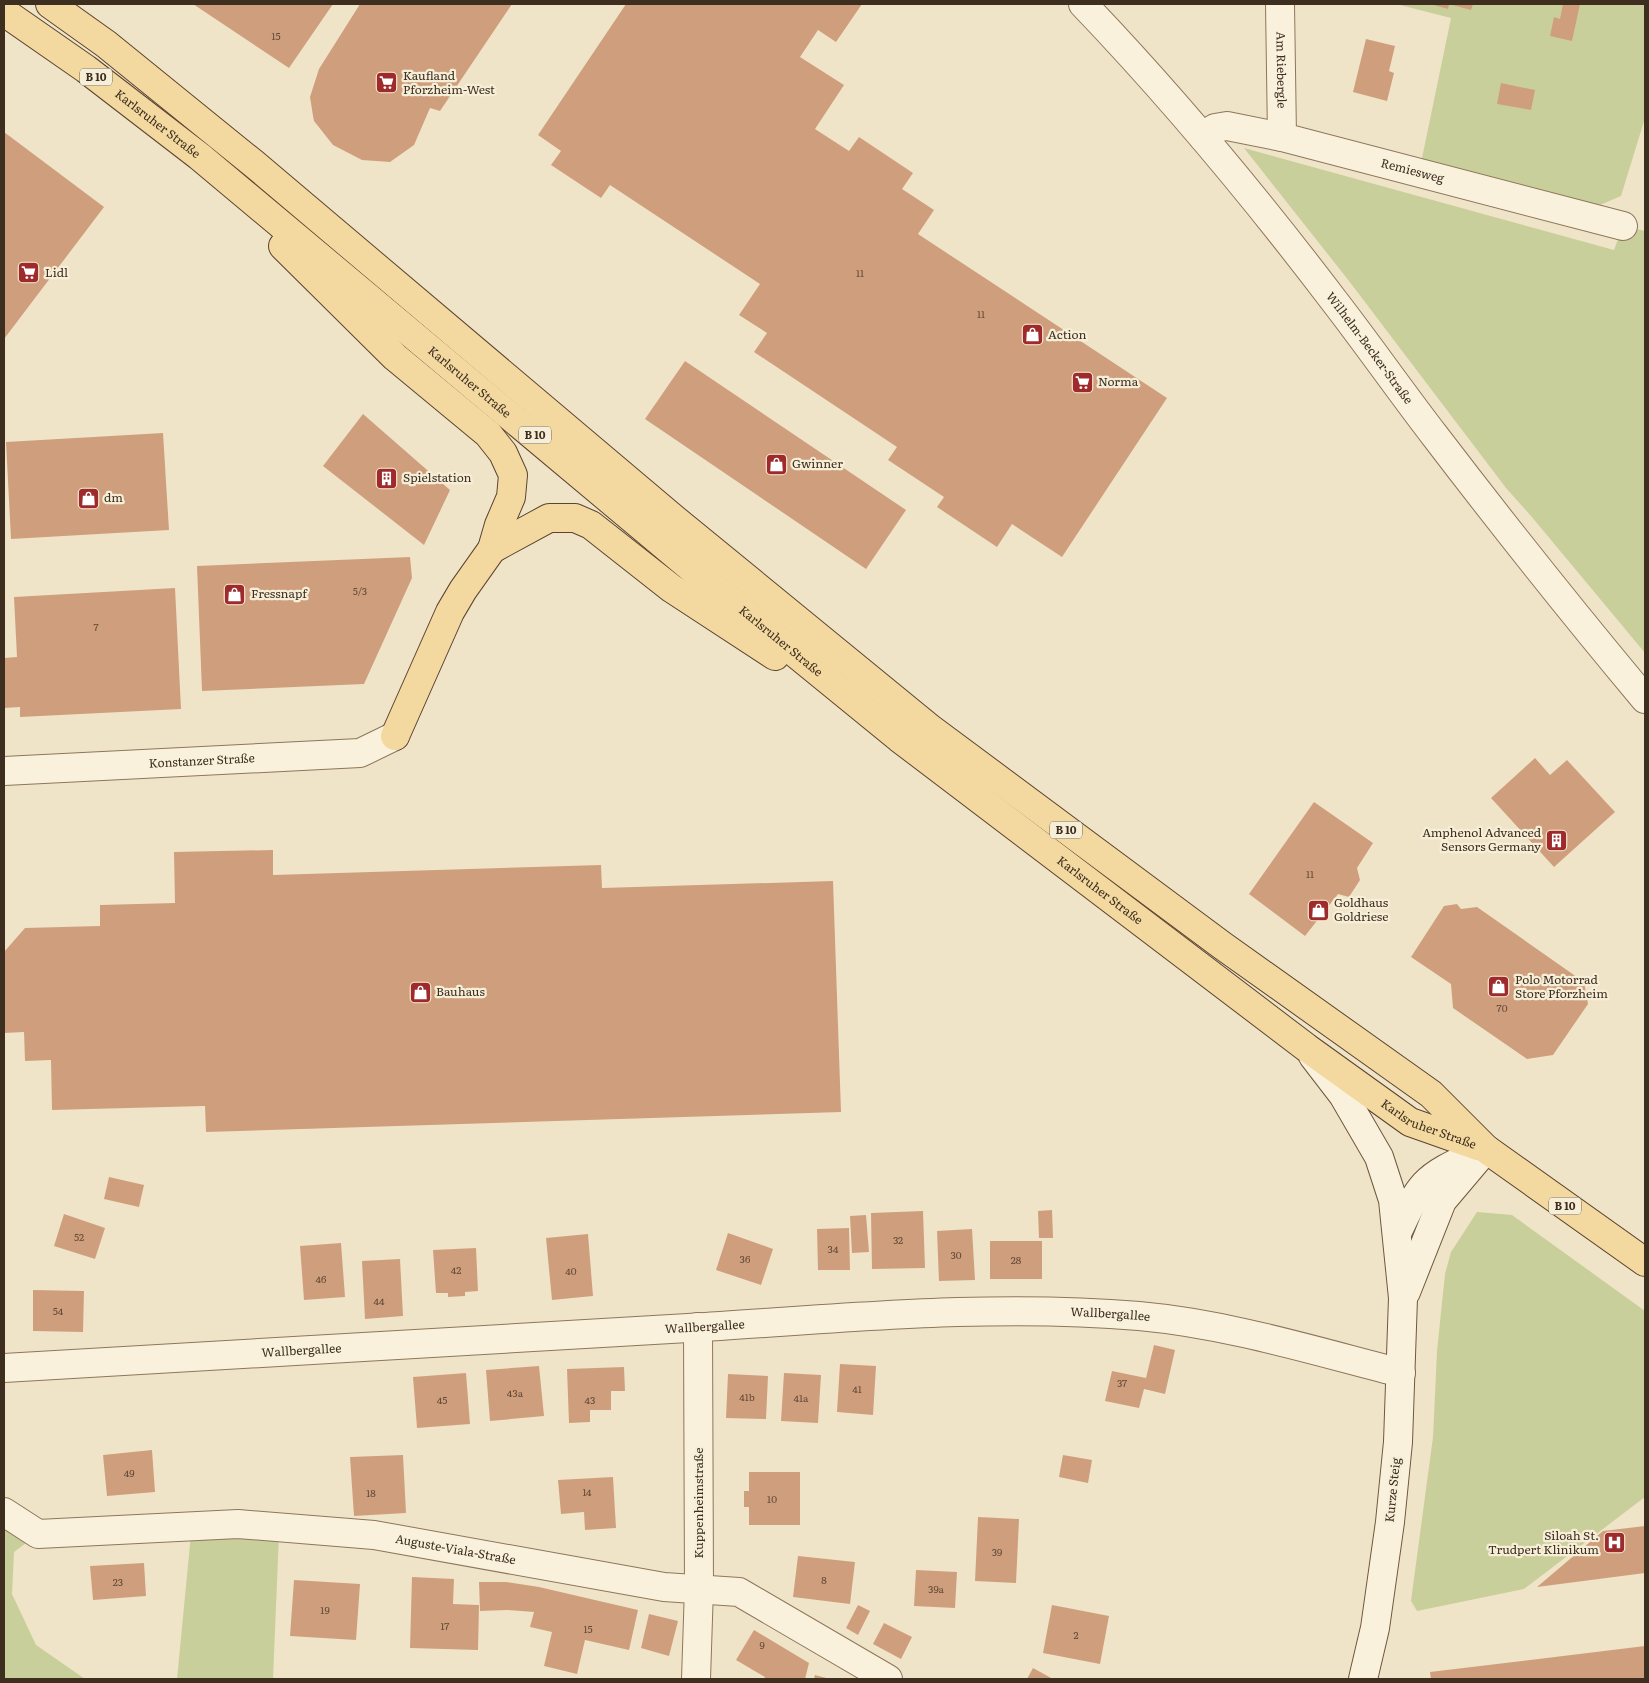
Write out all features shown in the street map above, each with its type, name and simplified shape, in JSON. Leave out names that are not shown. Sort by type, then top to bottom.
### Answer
[{"type":"main road","name":"Karlsruher Straße","points":[[50,4],[106,44],[253,162],[673,518],[931,729],[1176,912],[1431,1094],[1486,1149]]},
{"type":"main road","name":"Karlsruher Straße","points":[[4,12],[86,70],[199,156],[714,587],[870,715],[1307,1048],[1410,1122],[1486,1149]]},
{"type":"main road","points":[[199,156],[220,183],[395,357],[488,434],[503,453],[513,475],[511,497],[499,525],[492,550],[462,590],[450,612],[395,736]]},
{"type":"main road","points":[[492,550],[549,518],[575,518],[591,525],[671,588],[813,681],[870,715]]},
{"type":"main road","name":"B 10","points":[[1486,1149],[1645,1262]]},
{"type":"street","name":"Wilhelm-Becker-Straße","points":[[1083,4],[1131,55],[1203,138],[1334,301],[1434,434],[1577,617],[1645,699]]},
{"type":"street","name":"Am Riebergle","points":[[1280,4],[1282,137]]},
{"type":"street","name":"Remiesweg","points":[[1203,138],[1215,128],[1227,126],[1282,137],[1623,226]]},
{"type":"street","name":"Konstanzer Straße","points":[[4,771],[360,753],[395,736]]},
{"type":"street","name":"Kurze Steig","points":[[1307,1048],[1343,1095],[1379,1157],[1394,1200],[1398,1231],[1403,1298],[1398,1442],[1390,1522],[1375,1628],[1363,1679]]},
{"type":"street","points":[[1398,1231],[1412,1202],[1426,1183],[1451,1165],[1486,1149]]},
{"type":"street","name":"Kurze Steig","points":[[1403,1298],[1442,1201],[1486,1149]]},
{"type":"street","name":"Wallbergallee","points":[[4,1368],[698,1328],[876,1314],[1050,1311],[1141,1316],[1239,1331],[1401,1373]]},
{"type":"street","name":"Kuppenheimstraße","points":[[696,1679],[699,1588],[698,1328]]},
{"type":"street","name":"Auguste-Viala-Straße","points":[[4,1512],[38,1534],[238,1524],[374,1535],[664,1586],[739,1592],[888,1679]]},
{"type":"green space","points":[[1396,4],[1645,4],[1645,118],[1621,196],[1600,205],[1421,163],[1451,18]]},
{"type":"green space","points":[[1244,148],[1614,250],[1623,226],[1645,231],[1645,653],[1506,488],[1349,281]]},
{"type":"green space","points":[[1477,1212],[1512,1215],[1645,1311],[1645,1497],[1524,1589],[1417,1611],[1411,1601],[1433,1437],[1437,1351],[1445,1274],[1451,1252]]},
{"type":"green space","points":[[4,1512],[38,1534],[14,1552],[12,1594],[36,1645],[85,1679],[4,1679]]},
{"type":"green space","points":[[191,1534],[279,1535],[273,1679],[177,1679]]},
{"type":"building","points":[[193,4],[333,4],[289,68]]},
{"type":"building","name":"Kaufland Pforzheim-West","points":[[360,4],[512,4],[440,111],[430,108],[414,145],[390,162],[362,160],[333,145],[314,121],[313,116],[310,97],[319,69]]},
{"type":"building","points":[[626,4],[862,4],[836,42],[818,30],[800,57],[844,85],[815,129],[849,151],[859,137],[913,173],[902,189],[934,210],[918,234],[1167,398],[1062,557],[1012,524],[997,547],[937,507],[944,497],[888,460],[897,447],[754,352],[767,333],[739,315],[760,284],[610,185],[601,198],[551,165],[561,151],[538,135]]},
{"type":"building","points":[[1430,4],[1449,4],[1448,9]]},
{"type":"building","points":[[1449,4],[1473,4],[1471,10]]},
{"type":"building","points":[[1563,4],[1580,4],[1572,41],[1550,36],[1554,17],[1560,19]]},
{"type":"building","points":[[1366,39],[1395,46],[1389,71],[1394,73],[1387,101],[1353,92]]},
{"type":"building","points":[[1501,83],[1535,90],[1531,110],[1497,104]]},
{"type":"building","name":"Lidl","points":[[4,132],[104,207],[4,339]]},
{"type":"building","name":"Gwinner","points":[[685,361],[906,510],[866,569],[645,419]]},
{"type":"building","name":"Spielstation","points":[[363,414],[450,490],[424,545],[323,466]]},
{"type":"building","name":"dm","points":[[163,433],[169,530],[11,539],[6,442]]},
{"type":"building","points":[[410,557],[412,578],[364,684],[202,691],[197,566]]},
{"type":"building","points":[[175,588],[181,709],[20,717],[20,707],[4,708],[4,658],[17,657],[14,597]]},
{"type":"building","name":"Amphenol Advanced Sensors Germany","points":[[1535,758],[1550,775],[1567,760],[1615,812],[1554,867],[1491,798]]},
{"type":"building","points":[[1314,802],[1373,843],[1357,868],[1360,880],[1349,897],[1338,894],[1305,936],[1249,894]]},
{"type":"building","name":"Bauhaus","points":[[273,850],[273,875],[601,865],[602,888],[833,881],[841,1112],[206,1132],[205,1106],[52,1110],[51,1060],[25,1061],[24,1032],[4,1033],[4,952],[25,928],[100,926],[100,905],[175,903],[174,852]]},
{"type":"building","points":[[1457,904],[1461,909],[1477,907],[1584,982],[1588,1004],[1553,1055],[1527,1059],[1453,1008],[1451,984],[1411,957],[1444,906]]},
{"type":"building","points":[[109,1177],[144,1185],[139,1207],[104,1199]]},
{"type":"building","points":[[1052,1210],[1053,1238],[1039,1238],[1038,1211]]},
{"type":"building","points":[[923,1211],[925,1268],[872,1269],[871,1213]]},
{"type":"building","points":[[64,1214],[105,1228],[95,1259],[54,1246]]},
{"type":"building","points":[[866,1215],[869,1252],[852,1253],[850,1216]]},
{"type":"building","points":[[849,1228],[850,1270],[818,1270],[817,1229]]},
{"type":"building","points":[[972,1229],[975,1280],[939,1281],[937,1231]]},
{"type":"building","points":[[728,1233],[773,1249],[761,1285],[716,1270]]},
{"type":"building","points":[[588,1234],[593,1296],[552,1300],[546,1238]]},
{"type":"building","points":[[990,1241],[1042,1241],[1042,1279],[990,1279]]},
{"type":"building","points":[[341,1243],[345,1297],[304,1300],[300,1246]]},
{"type":"building","points":[[476,1248],[478,1291],[465,1292],[465,1296],[448,1297],[448,1293],[436,1293],[433,1250]]},
{"type":"building","points":[[400,1259],[403,1316],[365,1319],[362,1261]]},
{"type":"building","points":[[33,1290],[84,1291],[83,1332],[33,1331]]},
{"type":"building","points":[[1154,1345],[1175,1350],[1165,1394],[1144,1389],[1139,1408],[1105,1401],[1112,1371],[1146,1378]]},
{"type":"building","points":[[840,1364],[876,1366],[873,1415],[837,1412]]},
{"type":"building","points":[[539,1366],[544,1416],[490,1421],[486,1370]]},
{"type":"building","points":[[624,1367],[625,1391],[611,1391],[611,1410],[590,1410],[590,1422],[569,1423],[567,1369]]},
{"type":"building","points":[[466,1373],[470,1424],[417,1428],[413,1377]]},
{"type":"building","points":[[784,1373],[821,1375],[818,1423],[781,1421]]},
{"type":"building","points":[[728,1374],[768,1376],[766,1419],[726,1418]]},
{"type":"building","points":[[152,1450],[155,1492],[107,1496],[103,1455]]},
{"type":"building","points":[[403,1455],[406,1513],[354,1516],[350,1457]]},
{"type":"building","points":[[1063,1455],[1092,1460],[1088,1483],[1059,1477]]},
{"type":"building","points":[[749,1472],[800,1472],[800,1525],[749,1525],[749,1507],[744,1507],[744,1491],[749,1491]]},
{"type":"building","points":[[613,1477],[616,1528],[585,1530],[584,1512],[561,1514],[558,1480]]},
{"type":"building","points":[[978,1517],[1019,1519],[1016,1583],[975,1581]]},
{"type":"building","points":[[1645,1526],[1645,1573],[1537,1587],[1603,1531]]},
{"type":"building","points":[[798,1556],[855,1562],[850,1604],[793,1597]]},
{"type":"building","points":[[144,1563],[146,1596],[93,1600],[90,1566]]},
{"type":"building","points":[[916,1570],[957,1572],[955,1608],[914,1606]]},
{"type":"building","points":[[412,1577],[454,1579],[453,1604],[479,1605],[478,1650],[410,1648]]},
{"type":"building","points":[[294,1580],[360,1584],[356,1640],[290,1636]]},
{"type":"building","points":[[479,1582],[506,1582],[539,1587],[638,1610],[629,1650],[585,1640],[577,1674],[544,1666],[552,1632],[530,1627],[534,1612],[480,1611]]},
{"type":"building","points":[[858,1605],[870,1611],[858,1635],[846,1628]]},
{"type":"building","points":[[1052,1605],[1109,1616],[1100,1664],[1043,1653]]},
{"type":"building","points":[[649,1614],[678,1621],[669,1656],[641,1648]]},
{"type":"building","points":[[884,1623],[912,1637],[901,1659],[873,1644]]},
{"type":"building","points":[[754,1630],[809,1663],[805,1679],[764,1679],[765,1677],[736,1660]]},
{"type":"building","points":[[1645,1646],[1645,1679],[1431,1679],[1430,1672]]},
{"type":"building","points":[[1033,1668],[1053,1679],[1027,1679]]},
{"type":"building","points":[[815,1675],[830,1679],[814,1679]]},
{"type":"place","name":"Kaufland Pforzheim-West","points":[[387,83]]},
{"type":"place","name":"Lidl","points":[[29,273]]},
{"type":"place","name":"Action","points":[[1032,335]]},
{"type":"place","name":"Norma","points":[[1082,382]]},
{"type":"place","name":"Gwinner","points":[[776,464]]},
{"type":"place","name":"Spielstation","points":[[387,478]]},
{"type":"place","name":"dm","points":[[88,498]]},
{"type":"place","name":"Fressnapf","points":[[235,594]]},
{"type":"place","name":"Amphenol Advanced Sensors Germany","points":[[1557,840]]},
{"type":"place","name":"Goldhaus Goldriese","points":[[1318,910]]},
{"type":"place","name":"Polo Motorrad Store Pforzheim","points":[[1499,987]]},
{"type":"place","name":"Bauhaus","points":[[420,992]]},
{"type":"place","name":"Siloah St. Trudpert Klinikum","points":[[1615,1543]]}]
